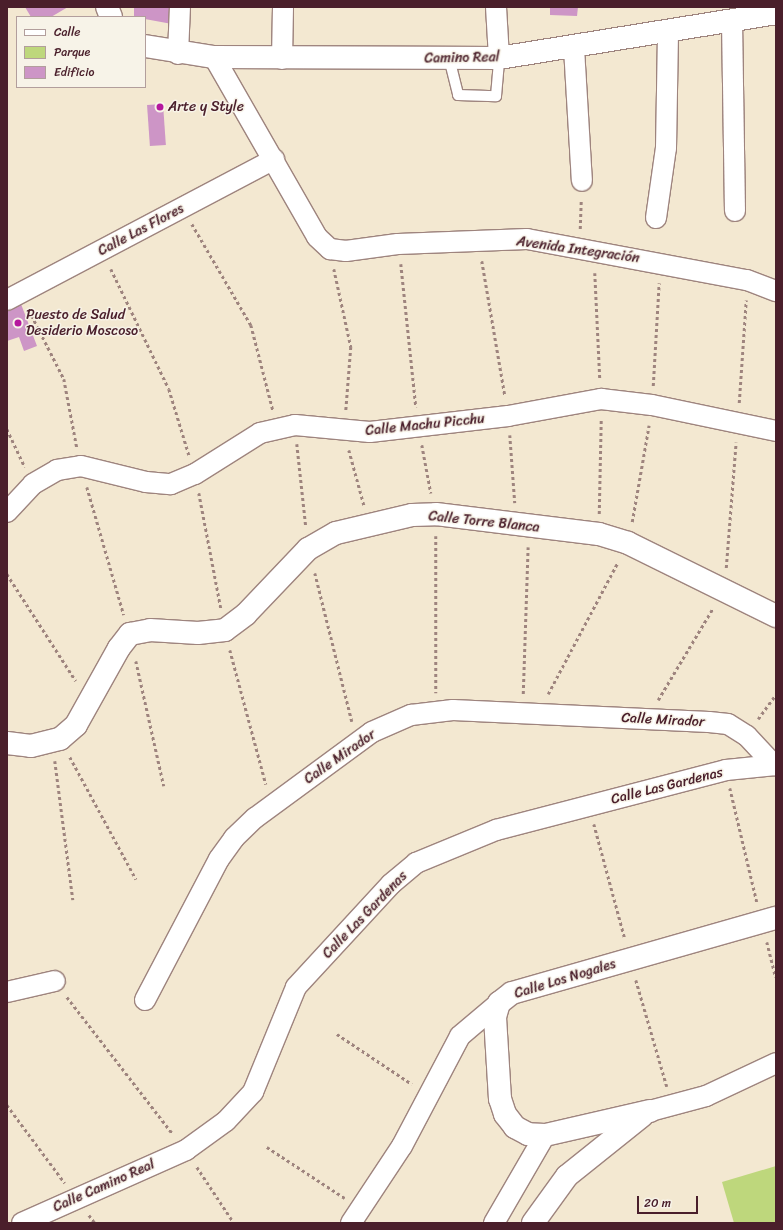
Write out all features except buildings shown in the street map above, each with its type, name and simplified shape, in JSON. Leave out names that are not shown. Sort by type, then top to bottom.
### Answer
[{"type":"street","points":[[178,54],[180,7]]},
{"type":"street","points":[[282,59],[283,7]]},
{"type":"street","points":[[496,7],[499,58]]},
{"type":"street","name":"Camino Real","points":[[146,46],[178,54],[214,57],[282,59],[499,58],[574,48],[776,14]]},
{"type":"street","points":[[732,21],[735,211]]},
{"type":"street","points":[[656,218],[666,148],[668,32]]},
{"type":"street","points":[[574,48],[582,181]]},
{"type":"street","points":[[214,57],[274,159],[317,237],[330,249]]},
{"type":"street","name":"Calle Las Flores","points":[[14,297],[274,159]]},
{"type":"street","name":"Avenida Integración","points":[[330,249],[346,251],[398,244],[527,239],[747,280],[776,291]]},
{"type":"street","name":"Calle Machu Picchu","points":[[7,512],[33,484],[57,470],[81,466],[146,482],[171,484],[195,474],[260,433],[286,427],[370,432],[508,416],[601,399],[652,405],[776,431]]},
{"type":"street","name":"Calle Torre Blanca","points":[[7,743],[31,746],[56,739],[76,725],[130,634],[150,630],[198,633],[225,630],[246,614],[308,550],[336,533],[412,515],[436,514],[523,526],[599,534],[628,543],[776,616]]},
{"type":"street","name":"Calle Mirador","points":[[145,1000],[219,859],[234,838],[372,732],[411,715],[436,711],[715,722],[728,724],[743,733],[775,765]]},
{"type":"street","name":"Calle Las Gardenas","points":[[186,1150],[226,1121],[253,1092],[296,987],[391,884],[416,862],[496,830],[726,770],[775,765]]},
{"type":"street","name":"Calle Los Nogales","points":[[356,1215],[402,1146],[460,1036],[512,993],[769,920]]},
{"type":"street","points":[[7,992],[55,981]]},
{"type":"street","points":[[499,1003],[495,1017],[500,1099],[505,1114],[515,1127],[528,1134],[545,1136],[706,1096],[776,1063]]},
{"type":"street","points":[[533,1223],[566,1176],[650,1111]]},
{"type":"street","points":[[494,1223],[545,1136]]},
{"type":"street","name":"Calle Camino Real","points":[[22,1223],[186,1150]]},
{"type":"lane","points":[[448,58],[458,95],[496,96],[499,58]]},
{"type":"path","points":[[579,248],[582,181]]},
{"type":"path","points":[[182,208],[251,325],[286,427],[308,550],[357,743]]},
{"type":"path","points":[[478,241],[508,416],[523,526],[530,714]]},
{"type":"path","points":[[398,244],[418,426],[436,514],[436,711]]},
{"type":"path","points":[[330,249],[351,347],[344,430],[369,525]]},
{"type":"path","points":[[102,251],[169,389],[195,474]]},
{"type":"path","points":[[647,719],[724,590],[747,280]]},
{"type":"path","points":[[14,297],[64,379],[81,466]]},
{"type":"path","points":[[7,429],[33,484]]},
{"type":"path","points":[[530,714],[628,543]]},
{"type":"path","points":[[7,574],[89,702]]},
{"type":"path","points":[[743,733],[764,714],[776,694]]},
{"type":"path","points":[[56,739],[136,879]]},
{"type":"path","points":[[56,739],[73,900]]},
{"type":"path","points":[[726,770],[769,920],[776,977]]},
{"type":"path","points":[[55,981],[186,1150],[234,1223]]},
{"type":"path","points":[[337,1034],[429,1095]]},
{"type":"path","points":[[7,1104],[95,1223]]},
{"type":"path","points":[[267,1147],[356,1215]]},
{"type":"green space","points":[[776,1166],[776,1223],[734,1223],[722,1182]]},
{"type":"place","name":"Arte y Style","points":[[160,107]]},
{"type":"place","name":"Puesto de Salud Desiderio Moscoso","points":[[18,323]]}]
